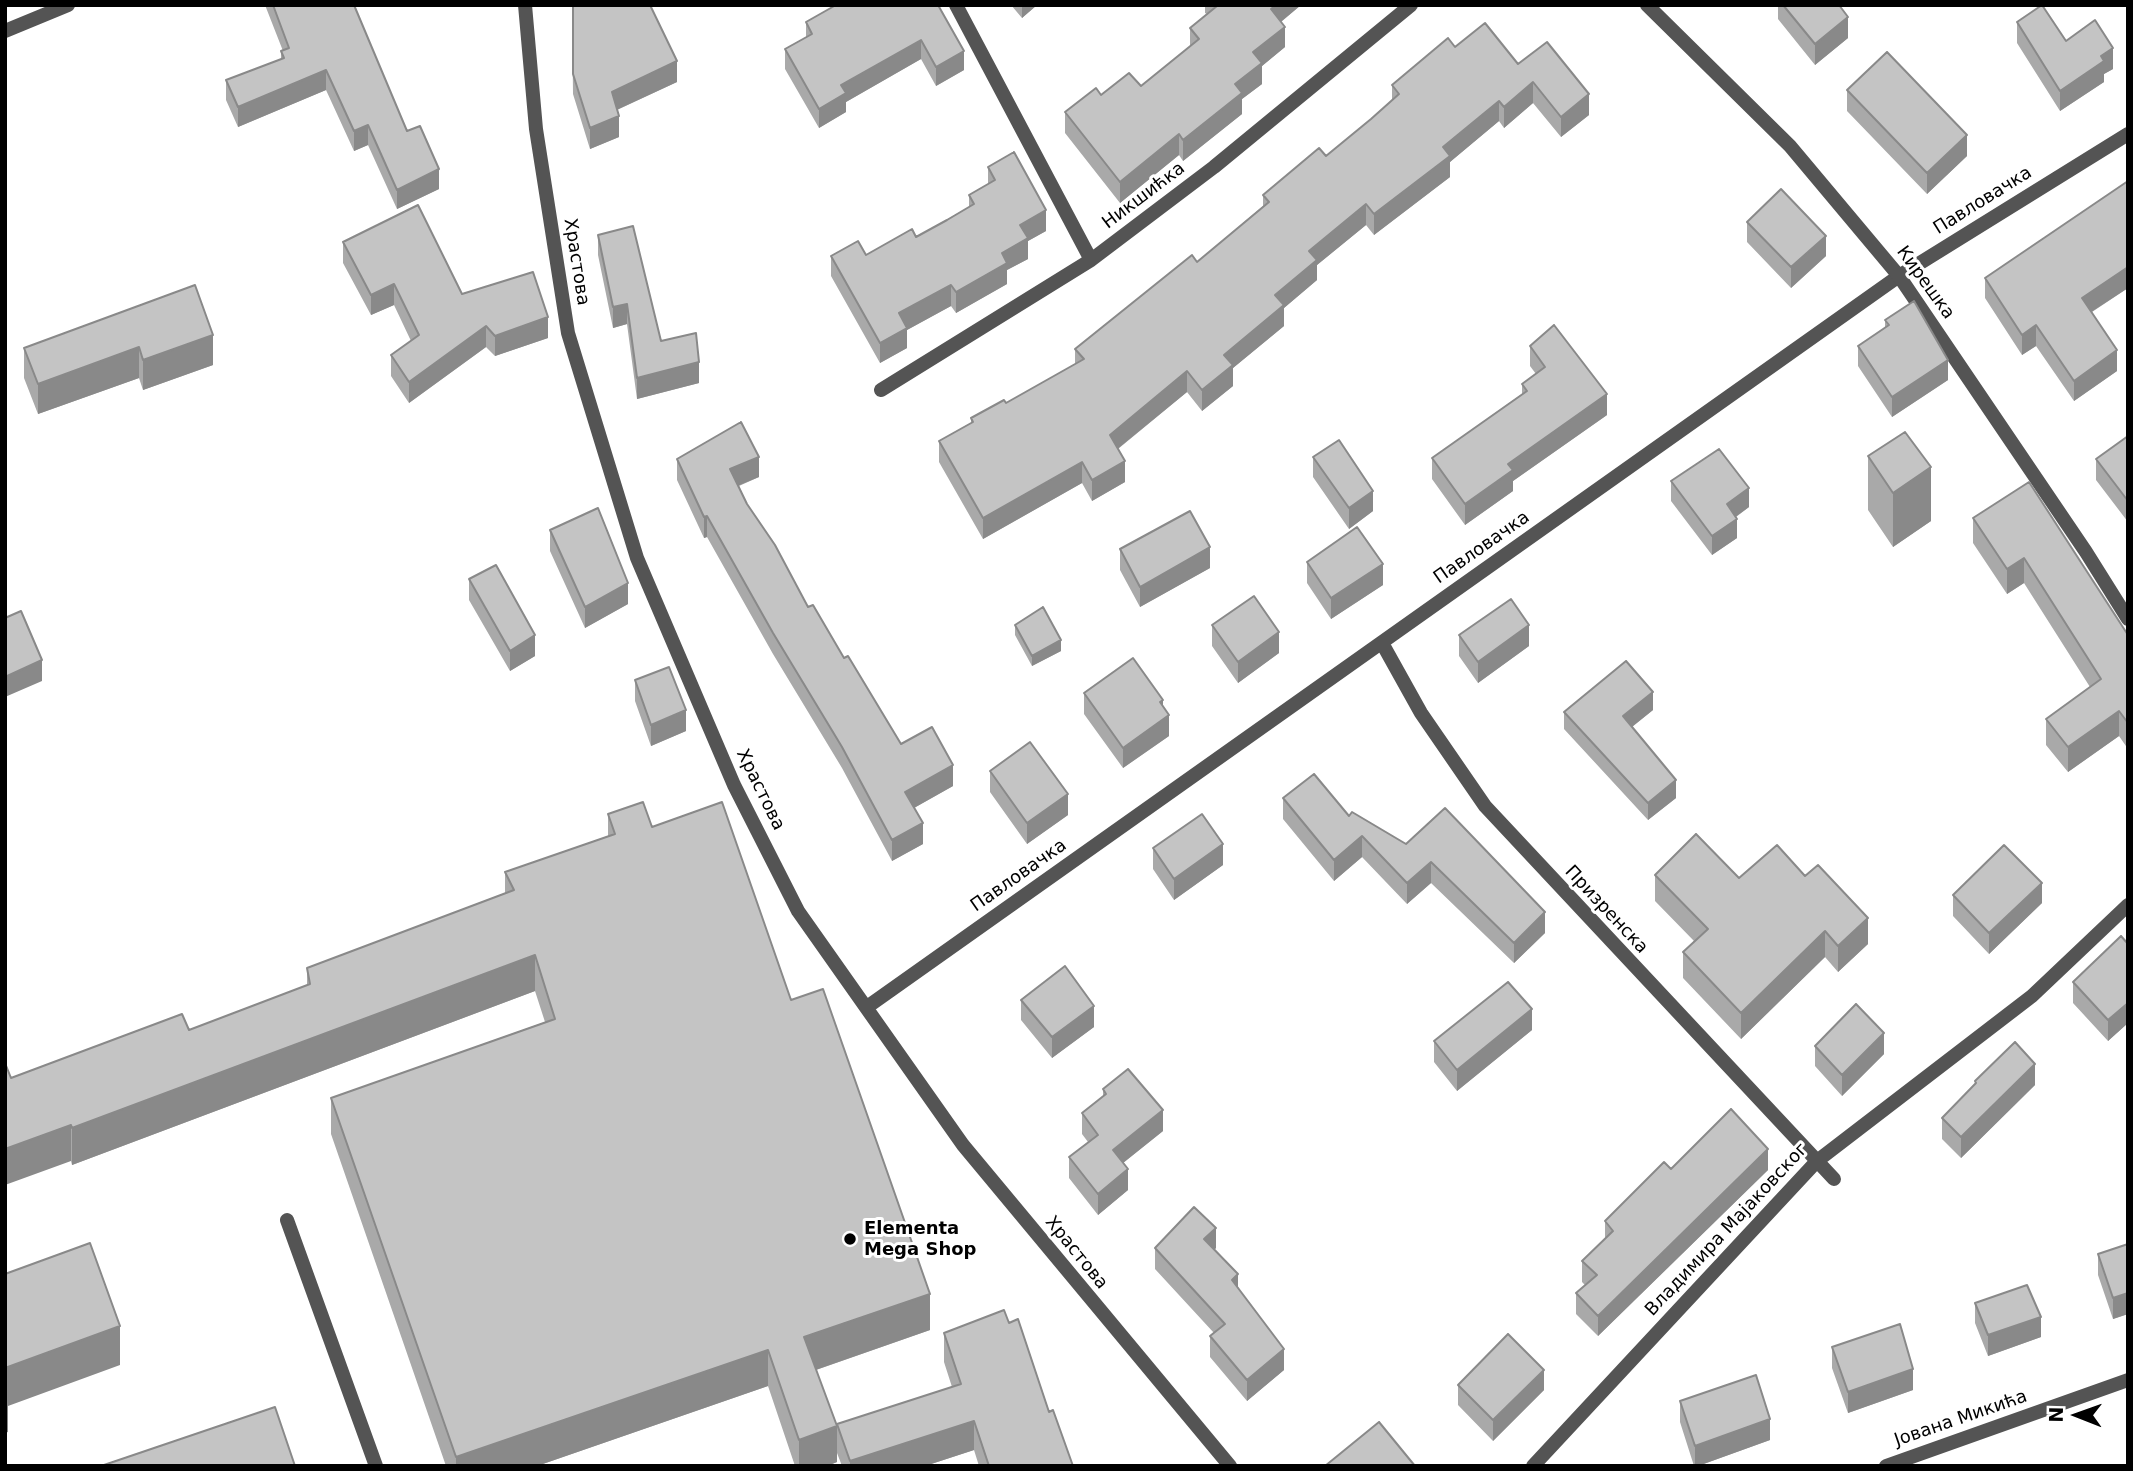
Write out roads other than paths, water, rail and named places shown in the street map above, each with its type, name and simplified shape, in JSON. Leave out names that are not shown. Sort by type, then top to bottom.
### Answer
[{"type":"street","points":[[5,31],[68,5]]},
{"type":"street","name":"Храстова","points":[[525,5],[536,129],[568,333],[637,558],[734,785],[792,899],[963,1145],[1230,1466]]},
{"type":"street","points":[[956,5],[1091,260]]},
{"type":"street","name":"Никшићка","points":[[881,390],[1091,260],[1214,167],[1412,5]]},
{"type":"street","name":"Кирешка","points":[[1647,5],[1790,146],[1899,276],[2128,619]]},
{"type":"street","name":"Павловачка","points":[[867,1007],[1899,276],[2128,134]]},
{"type":"street","name":"Призренска","points":[[1382,643],[1421,713],[1485,806],[1834,1179]]},
{"type":"street","name":"Владимира Мајаковског","points":[[1533,1466],[1817,1161],[2032,996],[2128,905]]},
{"type":"street","points":[[287,1220],[376,1466]]},
{"type":"street","name":"Јована Микића","points":[[1886,1466],[2128,1380]]},
{"type":"place","name":"Elementa Mega Shop","points":[[850,1239]]}]
